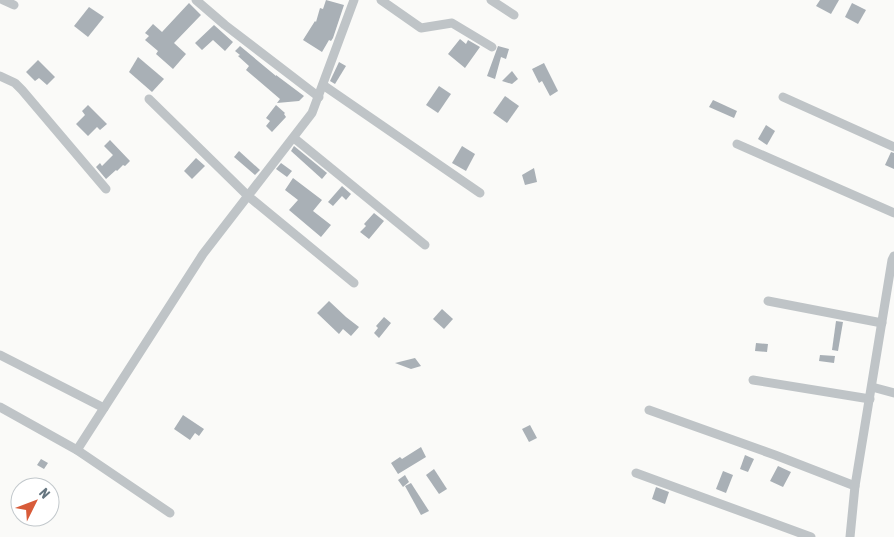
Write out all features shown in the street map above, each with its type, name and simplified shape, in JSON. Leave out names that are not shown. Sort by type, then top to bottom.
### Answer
[{"type":"street","points":[[3,0],[14,5]]},
{"type":"street","points":[[196,0],[225,25],[318,97]]},
{"type":"street","points":[[77,450],[203,254],[312,113],[354,0]]},
{"type":"street","points":[[381,0],[421,28],[452,23],[492,46]]},
{"type":"street","points":[[491,0],[514,15]]},
{"type":"street","points":[[0,76],[15,83],[22,90],[106,189]]},
{"type":"street","points":[[323,85],[480,193]]},
{"type":"street","points":[[783,98],[894,147]]},
{"type":"street","points":[[149,100],[248,196],[354,283]]},
{"type":"street","points":[[294,138],[426,245]]},
{"type":"street","points":[[737,144],[894,213]]},
{"type":"street","points":[[850,537],[855,486],[894,256]]},
{"type":"street","points":[[768,301],[882,323]]},
{"type":"street","points":[[0,355],[104,408]]},
{"type":"street","points":[[753,380],[870,398]]},
{"type":"street","points":[[872,387],[894,393]]},
{"type":"street","points":[[0,407],[77,450],[170,513]]},
{"type":"street","points":[[649,410],[855,486]]},
{"type":"street","points":[[636,473],[811,537]]},
{"type":"building","points":[[326,0],[344,5],[333,38],[331,41],[329,40],[322,52],[303,40],[316,22],[320,8],[323,9]]},
{"type":"building","points":[[820,0],[839,0],[831,14],[816,6]]},
{"type":"building","points":[[189,3],[201,15],[174,43],[186,54],[173,69],[156,54],[158,51],[145,40],[149,36],[145,33],[153,24],[162,32]]},
{"type":"building","points":[[852,3],[866,10],[858,24],[845,17]]},
{"type":"building","points":[[89,7],[104,17],[88,37],[74,26]]},
{"type":"building","points":[[214,25],[233,42],[225,51],[213,40],[202,50],[195,43]]},
{"type":"building","points":[[460,39],[466,44],[468,40],[480,47],[465,68],[448,54]]},
{"type":"building","points":[[240,46],[304,96],[299,101],[277,103],[280,99],[246,70],[249,66],[235,51]]},
{"type":"building","points":[[498,46],[509,49],[506,59],[501,57],[495,79],[487,76]]},
{"type":"building","points":[[138,57],[164,79],[152,92],[129,72]]},
{"type":"building","points":[[38,60],[55,77],[47,85],[39,78],[35,81],[26,72]]},
{"type":"building","points":[[339,62],[346,66],[335,84],[330,81]]},
{"type":"building","points":[[544,63],[558,91],[550,96],[542,81],[539,83],[532,69]]},
{"type":"building","points":[[512,71],[518,79],[512,84],[502,81]]},
{"type":"building","points":[[439,86],[451,94],[438,113],[426,105]]},
{"type":"building","points":[[505,96],[519,106],[507,123],[493,113]]},
{"type":"building","points":[[713,100],[737,111],[734,118],[709,107]]},
{"type":"building","points":[[88,105],[107,124],[100,130],[97,127],[88,136],[76,124],[85,115],[82,111]]},
{"type":"building","points":[[276,105],[285,113],[286,117],[272,132],[266,126],[270,121],[266,118]]},
{"type":"building","points":[[766,125],[775,131],[767,145],[758,139]]},
{"type":"building","points":[[110,140],[130,161],[106,179],[96,167],[100,163],[102,166],[113,155],[104,146]]},
{"type":"building","points":[[294,146],[327,173],[322,179],[291,151]]},
{"type":"building","points":[[462,146],[475,154],[466,171],[452,163]]},
{"type":"building","points":[[239,151],[260,170],[255,175],[234,157]]},
{"type":"building","points":[[891,152],[894,153],[894,169],[885,165]]},
{"type":"building","points":[[196,158],[205,166],[192,179],[184,171]]},
{"type":"building","points":[[281,163],[292,171],[287,177],[276,169]]},
{"type":"building","points":[[534,168],[537,182],[525,185],[522,175]]},
{"type":"building","points":[[293,178],[322,200],[313,211],[331,225],[321,237],[289,210],[298,200],[285,190]]},
{"type":"building","points":[[342,186],[351,194],[346,200],[342,196],[333,206],[328,202]]},
{"type":"building","points":[[374,213],[384,221],[369,239],[360,232],[366,226],[364,224]]},
{"type":"building","points":[[329,301],[359,327],[351,336],[343,329],[339,334],[317,313]]},
{"type":"building","points":[[442,309],[453,319],[444,329],[433,319]]},
{"type":"building","points":[[384,317],[391,323],[379,338],[374,333],[378,328],[376,326]]},
{"type":"building","points":[[836,321],[843,322],[838,351],[832,350]]},
{"type":"building","points":[[756,343],[768,344],[767,352],[755,351]]},
{"type":"building","points":[[820,355],[835,356],[834,363],[819,361]]},
{"type":"building","points":[[415,358],[421,366],[411,369],[395,363]]},
{"type":"building","points":[[183,415],[204,429],[199,436],[195,433],[190,440],[174,429]]},
{"type":"building","points":[[530,425],[537,438],[529,442],[522,429]]},
{"type":"building","points":[[421,447],[426,457],[398,474],[391,463],[400,457],[402,459]]},
{"type":"building","points":[[745,455],[754,459],[748,472],[740,469]]},
{"type":"building","points":[[41,459],[48,463],[44,469],[37,465]]},
{"type":"building","points":[[778,466],[791,472],[783,487],[770,481]]},
{"type":"building","points":[[434,469],[447,489],[439,494],[426,475]]},
{"type":"building","points":[[723,471],[733,475],[726,493],[716,489]]},
{"type":"building","points":[[405,475],[409,482],[403,487],[398,480]]},
{"type":"building","points":[[411,483],[429,511],[421,515],[405,486]]},
{"type":"building","points":[[656,487],[669,492],[665,504],[652,499]]}]
